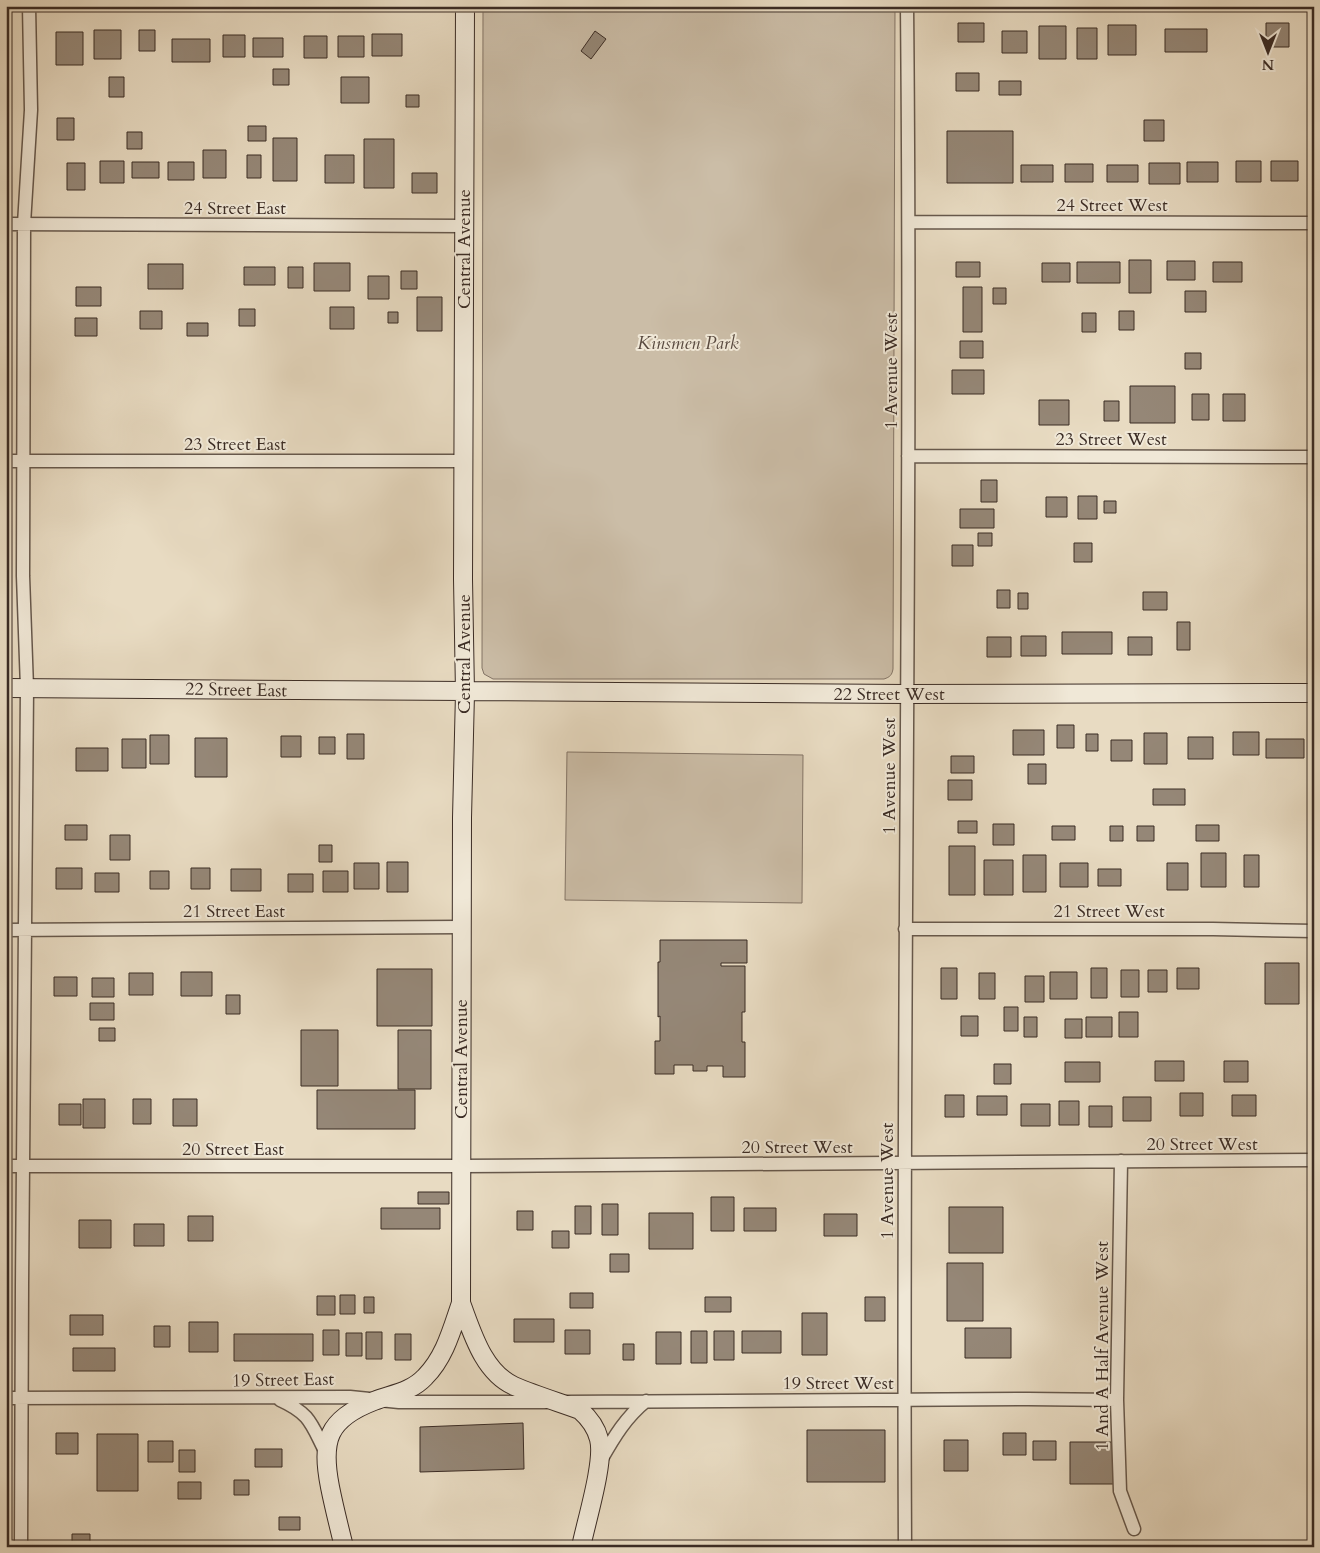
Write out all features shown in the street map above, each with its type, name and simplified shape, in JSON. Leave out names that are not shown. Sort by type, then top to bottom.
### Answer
[{"type":"street","points":[[21,1547],[27,688],[24,576],[24,224],[30,110],[30,6]]},
{"type":"street","name":"Central Avenue","points":[[465,6],[463,461],[465,693],[460,1166],[462,1303],[479,1349],[498,1374],[513,1385],[580,1410],[588,1417],[595,1428],[600,1439],[600,1462],[581,1547]]},
{"type":"street","name":"1 Avenue West","points":[[905,1547],[905,929],[910,222],[907,6]]},
{"type":"street","name":"24 Street West","points":[[910,222],[1314,222]]},
{"type":"street","name":"24 Street East","points":[[6,224],[464,226]]},
{"type":"street","name":"23 Street West","points":[[908,456],[1314,457]]},
{"type":"street","name":"23 Street East","points":[[6,461],[463,461]]},
{"type":"street","name":"22 Street East","points":[[6,688],[465,693]]},
{"type":"street","name":"22 Street West","points":[[465,693],[1314,693]]},
{"type":"street","name":"21 Street East","points":[[6,930],[462,927]]},
{"type":"street","name":"21 Street West","points":[[905,929],[1213,929],[1314,931]]},
{"type":"street","name":"20 Street West","points":[[460,1166],[1314,1160]]},
{"type":"street","name":"1 And A Half Avenue West","points":[[1121,1162],[1116,1400],[1120,1492],[1134,1529]]},
{"type":"street","name":"20 Street East","points":[[6,1166],[460,1166]]},
{"type":"street","name":"Central Avenue","points":[[344,1547],[326,1467],[328,1439],[341,1419],[351,1411],[396,1395],[411,1388],[424,1378],[444,1352],[462,1303]]},
{"type":"street","name":"19 Street East","points":[[6,1398],[350,1397],[399,1402],[560,1402]]},
{"type":"street","points":[[275,1398],[306,1415],[326,1453]]},
{"type":"street","name":"19 Street West","points":[[560,1402],[1116,1400]]},
{"type":"street","points":[[600,1462],[622,1424],[632,1412],[646,1401]]},
{"type":"green space","name":"Kinsmen Park","points":[[483,6],[895,6],[893,669],[888,677],[884,679],[493,679],[484,674],[482,668]]},
{"type":"green space","points":[[567,752],[803,755],[802,903],[565,900]]},
{"type":"building","points":[[958,23],[984,23],[984,42],[958,42]]},
{"type":"building","points":[[1266,23],[1289,23],[1289,47],[1266,47]]},
{"type":"building","points":[[1108,25],[1136,25],[1136,55],[1108,55]]},
{"type":"building","points":[[1039,26],[1066,26],[1066,59],[1039,59]]},
{"type":"building","points":[[1077,28],[1097,28],[1097,59],[1077,59]]},
{"type":"building","points":[[1165,29],[1207,29],[1207,52],[1165,52]]},
{"type":"building","points":[[94,30],[121,30],[121,59],[94,59]]},
{"type":"building","points":[[139,30],[155,30],[155,51],[139,51]]},
{"type":"building","points":[[595,31],[606,39],[591,59],[581,51]]},
{"type":"building","points":[[1002,31],[1027,31],[1027,53],[1002,53]]},
{"type":"building","points":[[56,32],[83,32],[83,65],[56,65]]},
{"type":"building","points":[[372,34],[402,34],[402,56],[372,56]]},
{"type":"building","points":[[223,35],[245,35],[245,57],[223,57]]},
{"type":"building","points":[[304,36],[327,36],[327,58],[304,58]]},
{"type":"building","points":[[338,36],[364,36],[364,57],[338,57]]},
{"type":"building","points":[[253,38],[283,38],[283,57],[253,57]]},
{"type":"building","points":[[172,39],[210,39],[210,62],[172,62]]},
{"type":"building","points":[[273,69],[289,69],[289,85],[273,85]]},
{"type":"building","points":[[956,73],[979,73],[979,91],[956,91]]},
{"type":"building","points":[[109,77],[124,77],[124,97],[109,97]]},
{"type":"building","points":[[341,77],[369,77],[369,103],[341,103]]},
{"type":"building","points":[[999,81],[1021,81],[1021,95],[999,95]]},
{"type":"building","points":[[406,95],[419,95],[419,107],[406,107]]},
{"type":"building","points":[[57,118],[74,118],[74,140],[57,140]]},
{"type":"building","points":[[1144,120],[1164,120],[1164,141],[1144,141]]},
{"type":"building","points":[[248,126],[266,126],[266,141],[248,141]]},
{"type":"building","points":[[947,131],[1013,131],[1013,183],[947,183]]},
{"type":"building","points":[[127,132],[142,132],[142,149],[127,149]]},
{"type":"building","points":[[273,138],[297,138],[297,181],[273,181]]},
{"type":"building","points":[[364,139],[394,139],[394,188],[364,188]]},
{"type":"building","points":[[203,150],[226,150],[226,178],[203,178]]},
{"type":"building","points":[[247,155],[261,155],[261,178],[247,178]]},
{"type":"building","points":[[325,155],[354,155],[354,183],[325,183]]},
{"type":"building","points":[[100,161],[124,161],[124,183],[100,183]]},
{"type":"building","points":[[1236,161],[1261,161],[1261,182],[1236,182]]},
{"type":"building","points":[[1271,161],[1298,161],[1298,181],[1271,181]]},
{"type":"building","points":[[132,162],[159,162],[159,178],[132,178]]},
{"type":"building","points":[[168,162],[194,162],[194,180],[168,180]]},
{"type":"building","points":[[1187,162],[1218,162],[1218,182],[1187,182]]},
{"type":"building","points":[[67,163],[85,163],[85,190],[67,190]]},
{"type":"building","points":[[1149,163],[1180,163],[1180,184],[1149,184]]},
{"type":"building","points":[[1065,164],[1093,164],[1093,182],[1065,182]]},
{"type":"building","points":[[1021,165],[1053,165],[1053,182],[1021,182]]},
{"type":"building","points":[[1107,165],[1138,165],[1138,182],[1107,182]]},
{"type":"building","points":[[412,173],[437,173],[437,193],[412,193]]},
{"type":"building","points":[[1129,260],[1151,260],[1151,293],[1129,293]]},
{"type":"building","points":[[1167,261],[1195,261],[1195,280],[1167,280]]},
{"type":"building","points":[[956,262],[980,262],[980,277],[956,277]]},
{"type":"building","points":[[1077,262],[1120,262],[1120,283],[1077,283]]},
{"type":"building","points":[[1213,262],[1242,262],[1242,282],[1213,282]]},
{"type":"building","points":[[314,263],[350,263],[350,291],[314,291]]},
{"type":"building","points":[[1042,263],[1070,263],[1070,282],[1042,282]]},
{"type":"building","points":[[148,264],[183,264],[183,289],[148,289]]},
{"type":"building","points":[[244,267],[275,267],[275,285],[244,285]]},
{"type":"building","points":[[288,267],[303,267],[303,288],[288,288]]},
{"type":"building","points":[[401,271],[417,271],[417,289],[401,289]]},
{"type":"building","points":[[368,276],[389,276],[389,299],[368,299]]},
{"type":"building","points":[[76,287],[101,287],[101,306],[76,306]]},
{"type":"building","points":[[963,287],[982,287],[982,332],[963,332]]},
{"type":"building","points":[[993,288],[1006,288],[1006,304],[993,304]]},
{"type":"building","points":[[1185,291],[1206,291],[1206,312],[1185,312]]},
{"type":"building","points":[[417,297],[442,297],[442,331],[417,331]]},
{"type":"building","points":[[330,307],[354,307],[354,329],[330,329]]},
{"type":"building","points":[[239,309],[255,309],[255,326],[239,326]]},
{"type":"building","points":[[140,311],[162,311],[162,329],[140,329]]},
{"type":"building","points":[[1119,311],[1134,311],[1134,330],[1119,330]]},
{"type":"building","points":[[388,312],[398,312],[398,323],[388,323]]},
{"type":"building","points":[[1082,313],[1096,313],[1096,332],[1082,332]]},
{"type":"building","points":[[75,318],[97,318],[97,336],[75,336]]},
{"type":"building","points":[[187,323],[208,323],[208,336],[187,336]]},
{"type":"building","points":[[960,341],[983,341],[983,358],[960,358]]},
{"type":"building","points":[[1185,353],[1201,353],[1201,369],[1185,369]]},
{"type":"building","points":[[952,370],[984,370],[984,394],[952,394]]},
{"type":"building","points":[[1130,386],[1175,386],[1175,423],[1130,423]]},
{"type":"building","points":[[1192,394],[1209,394],[1209,420],[1192,420]]},
{"type":"building","points":[[1223,394],[1245,394],[1245,421],[1223,421]]},
{"type":"building","points":[[1039,400],[1069,400],[1069,425],[1039,425]]},
{"type":"building","points":[[1104,401],[1119,401],[1119,421],[1104,421]]},
{"type":"building","points":[[981,480],[997,480],[997,502],[981,502]]},
{"type":"building","points":[[1078,496],[1097,496],[1097,519],[1078,519]]},
{"type":"building","points":[[1046,497],[1067,497],[1067,517],[1046,517]]},
{"type":"building","points":[[1104,501],[1116,501],[1116,513],[1104,513]]},
{"type":"building","points":[[960,509],[994,509],[994,528],[960,528]]},
{"type":"building","points":[[978,533],[992,533],[992,546],[978,546]]},
{"type":"building","points":[[1074,543],[1092,543],[1092,562],[1074,562]]},
{"type":"building","points":[[952,545],[973,545],[973,566],[952,566]]},
{"type":"building","points":[[997,590],[1010,590],[1010,608],[997,608]]},
{"type":"building","points":[[1143,592],[1167,592],[1167,610],[1143,610]]},
{"type":"building","points":[[1018,593],[1028,593],[1028,609],[1018,609]]},
{"type":"building","points":[[1177,622],[1190,622],[1190,650],[1177,650]]},
{"type":"building","points":[[1062,632],[1112,632],[1112,654],[1062,654]]},
{"type":"building","points":[[1021,636],[1046,636],[1046,656],[1021,656]]},
{"type":"building","points":[[987,637],[1011,637],[1011,657],[987,657]]},
{"type":"building","points":[[1128,637],[1152,637],[1152,655],[1128,655]]},
{"type":"building","points":[[1057,725],[1074,725],[1074,748],[1057,748]]},
{"type":"building","points":[[1013,730],[1044,730],[1044,755],[1013,755]]},
{"type":"building","points":[[1233,732],[1259,732],[1259,755],[1233,755]]},
{"type":"building","points":[[1144,733],[1167,733],[1167,764],[1144,764]]},
{"type":"building","points":[[347,734],[364,734],[364,759],[347,759]]},
{"type":"building","points":[[1086,734],[1098,734],[1098,751],[1086,751]]},
{"type":"building","points":[[150,735],[169,735],[169,764],[150,764]]},
{"type":"building","points":[[281,736],[301,736],[301,757],[281,757]]},
{"type":"building","points":[[319,737],[335,737],[335,754],[319,754]]},
{"type":"building","points":[[1188,737],[1213,737],[1213,759],[1188,759]]},
{"type":"building","points":[[195,738],[227,738],[227,777],[195,777]]},
{"type":"building","points":[[122,739],[146,739],[146,768],[122,768]]},
{"type":"building","points":[[1266,739],[1304,739],[1304,758],[1266,758]]},
{"type":"building","points":[[1111,740],[1132,740],[1132,761],[1111,761]]},
{"type":"building","points":[[76,748],[108,748],[108,771],[76,771]]},
{"type":"building","points":[[951,756],[974,756],[974,773],[951,773]]},
{"type":"building","points":[[1028,764],[1046,764],[1046,784],[1028,784]]},
{"type":"building","points":[[948,780],[972,780],[972,800],[948,800]]},
{"type":"building","points":[[1153,789],[1185,789],[1185,805],[1153,805]]},
{"type":"building","points":[[958,821],[977,821],[977,833],[958,833]]},
{"type":"building","points":[[993,824],[1014,824],[1014,845],[993,845]]},
{"type":"building","points":[[65,825],[87,825],[87,840],[65,840]]},
{"type":"building","points":[[1196,825],[1219,825],[1219,841],[1196,841]]},
{"type":"building","points":[[1052,826],[1075,826],[1075,840],[1052,840]]},
{"type":"building","points":[[1110,826],[1123,826],[1123,841],[1110,841]]},
{"type":"building","points":[[1137,826],[1154,826],[1154,841],[1137,841]]},
{"type":"building","points":[[110,835],[130,835],[130,860],[110,860]]},
{"type":"building","points":[[319,845],[332,845],[332,862],[319,862]]},
{"type":"building","points":[[949,846],[975,846],[975,895],[949,895]]},
{"type":"building","points":[[1201,853],[1226,853],[1226,887],[1201,887]]},
{"type":"building","points":[[1023,855],[1046,855],[1046,892],[1023,892]]},
{"type":"building","points":[[1244,855],[1259,855],[1259,887],[1244,887]]},
{"type":"building","points":[[984,860],[1013,860],[1013,895],[984,895]]},
{"type":"building","points":[[387,862],[408,862],[408,892],[387,892]]},
{"type":"building","points":[[354,863],[379,863],[379,889],[354,889]]},
{"type":"building","points":[[1060,863],[1088,863],[1088,887],[1060,887]]},
{"type":"building","points":[[1167,863],[1188,863],[1188,890],[1167,890]]},
{"type":"building","points":[[56,868],[82,868],[82,889],[56,889]]},
{"type":"building","points":[[191,868],[210,868],[210,889],[191,889]]},
{"type":"building","points":[[231,869],[261,869],[261,891],[231,891]]},
{"type":"building","points":[[1098,869],[1121,869],[1121,886],[1098,886]]},
{"type":"building","points":[[150,871],[169,871],[169,889],[150,889]]},
{"type":"building","points":[[323,871],[348,871],[348,892],[323,892]]},
{"type":"building","points":[[95,873],[119,873],[119,892],[95,892]]},
{"type":"building","points":[[288,874],[313,874],[313,892],[288,892]]},
{"type":"building","points":[[660,940],[747,940],[747,963],[721,963],[721,966],[745,966],[745,1012],[742,1012],[742,1042],[745,1042],[745,1077],[723,1077],[723,1066],[707,1066],[707,1071],[693,1071],[693,1065],[674,1065],[674,1074],[655,1074],[655,1041],[660,1041],[658,962],[660,962]]},
{"type":"building","points":[[1265,963],[1299,963],[1299,1004],[1265,1004]]},
{"type":"building","points":[[941,968],[957,968],[957,999],[941,999]]},
{"type":"building","points":[[1091,968],[1107,968],[1107,998],[1091,998]]},
{"type":"building","points":[[1177,968],[1199,968],[1199,989],[1177,989]]},
{"type":"building","points":[[377,969],[432,969],[432,1026],[377,1026]]},
{"type":"building","points":[[1121,970],[1139,970],[1139,997],[1121,997]]},
{"type":"building","points":[[1148,970],[1167,970],[1167,992],[1148,992]]},
{"type":"building","points":[[181,972],[212,972],[212,996],[181,996]]},
{"type":"building","points":[[1050,972],[1077,972],[1077,999],[1050,999]]},
{"type":"building","points":[[129,973],[153,973],[153,995],[129,995]]},
{"type":"building","points":[[979,973],[995,973],[995,999],[979,999]]},
{"type":"building","points":[[1025,976],[1044,976],[1044,1002],[1025,1002]]},
{"type":"building","points":[[54,977],[77,977],[77,996],[54,996]]},
{"type":"building","points":[[92,978],[114,978],[114,997],[92,997]]},
{"type":"building","points":[[226,995],[240,995],[240,1014],[226,1014]]},
{"type":"building","points":[[90,1003],[114,1003],[114,1020],[90,1020]]},
{"type":"building","points":[[1004,1007],[1018,1007],[1018,1031],[1004,1031]]},
{"type":"building","points":[[1119,1012],[1138,1012],[1138,1037],[1119,1037]]},
{"type":"building","points":[[961,1016],[978,1016],[978,1036],[961,1036]]},
{"type":"building","points":[[1024,1017],[1037,1017],[1037,1037],[1024,1037]]},
{"type":"building","points":[[1086,1017],[1112,1017],[1112,1037],[1086,1037]]},
{"type":"building","points":[[1065,1019],[1082,1019],[1082,1038],[1065,1038]]},
{"type":"building","points":[[99,1028],[115,1028],[115,1041],[99,1041]]},
{"type":"building","points":[[301,1030],[338,1030],[338,1086],[301,1086]]},
{"type":"building","points":[[398,1030],[431,1030],[431,1089],[398,1089]]},
{"type":"building","points":[[1155,1061],[1184,1061],[1184,1081],[1155,1081]]},
{"type":"building","points":[[1224,1061],[1248,1061],[1248,1082],[1224,1082]]},
{"type":"building","points":[[1065,1062],[1100,1062],[1100,1082],[1065,1082]]},
{"type":"building","points":[[994,1064],[1011,1064],[1011,1084],[994,1084]]},
{"type":"building","points":[[317,1090],[415,1090],[415,1129],[317,1129]]},
{"type":"building","points":[[1180,1093],[1203,1093],[1203,1116],[1180,1116]]},
{"type":"building","points":[[945,1095],[964,1095],[964,1117],[945,1117]]},
{"type":"building","points":[[1232,1095],[1256,1095],[1256,1116],[1232,1116]]},
{"type":"building","points":[[977,1096],[1007,1096],[1007,1115],[977,1115]]},
{"type":"building","points":[[1123,1097],[1151,1097],[1151,1121],[1123,1121]]},
{"type":"building","points":[[83,1099],[105,1099],[105,1128],[83,1128]]},
{"type":"building","points":[[133,1099],[151,1099],[151,1124],[133,1124]]},
{"type":"building","points":[[173,1099],[197,1099],[197,1126],[173,1126]]},
{"type":"building","points":[[1059,1101],[1079,1101],[1079,1125],[1059,1125]]},
{"type":"building","points":[[59,1104],[81,1104],[81,1125],[59,1125]]},
{"type":"building","points":[[1021,1104],[1050,1104],[1050,1126],[1021,1126]]},
{"type":"building","points":[[1089,1106],[1112,1106],[1112,1127],[1089,1127]]},
{"type":"building","points":[[418,1192],[449,1192],[449,1204],[418,1204]]},
{"type":"building","points":[[711,1197],[734,1197],[734,1231],[711,1231]]},
{"type":"building","points":[[602,1204],[618,1204],[618,1235],[602,1235]]},
{"type":"building","points":[[575,1206],[591,1206],[591,1234],[575,1234]]},
{"type":"building","points":[[949,1207],[1003,1207],[1003,1253],[949,1253]]},
{"type":"building","points":[[381,1208],[440,1208],[440,1229],[381,1229]]},
{"type":"building","points":[[744,1208],[776,1208],[776,1231],[744,1231]]},
{"type":"building","points":[[517,1211],[533,1211],[533,1230],[517,1230]]},
{"type":"building","points":[[649,1213],[693,1213],[693,1249],[649,1249]]},
{"type":"building","points":[[824,1214],[857,1214],[857,1236],[824,1236]]},
{"type":"building","points":[[188,1216],[213,1216],[213,1241],[188,1241]]},
{"type":"building","points":[[79,1220],[111,1220],[111,1248],[79,1248]]},
{"type":"building","points":[[134,1224],[164,1224],[164,1246],[134,1246]]},
{"type":"building","points":[[552,1231],[569,1231],[569,1248],[552,1248]]},
{"type":"building","points":[[610,1254],[629,1254],[629,1272],[610,1272]]},
{"type":"building","points":[[947,1263],[983,1263],[983,1321],[947,1321]]},
{"type":"building","points":[[570,1293],[593,1293],[593,1308],[570,1308]]},
{"type":"building","points":[[340,1295],[355,1295],[355,1314],[340,1314]]},
{"type":"building","points":[[317,1296],[335,1296],[335,1315],[317,1315]]},
{"type":"building","points":[[364,1297],[374,1297],[374,1313],[364,1313]]},
{"type":"building","points":[[705,1297],[731,1297],[731,1312],[705,1312]]},
{"type":"building","points":[[865,1297],[885,1297],[885,1321],[865,1321]]},
{"type":"building","points":[[802,1313],[827,1313],[827,1355],[802,1355]]},
{"type":"building","points":[[70,1315],[103,1315],[103,1335],[70,1335]]},
{"type":"building","points":[[514,1319],[554,1319],[554,1342],[514,1342]]},
{"type":"building","points":[[189,1322],[218,1322],[218,1352],[189,1352]]},
{"type":"building","points":[[154,1326],[170,1326],[170,1347],[154,1347]]},
{"type":"building","points":[[965,1328],[1011,1328],[1011,1358],[965,1358]]},
{"type":"building","points":[[323,1330],[339,1330],[339,1355],[323,1355]]},
{"type":"building","points":[[565,1330],[590,1330],[590,1354],[565,1354]]},
{"type":"building","points":[[691,1331],[707,1331],[707,1363],[691,1363]]},
{"type":"building","points":[[714,1331],[734,1331],[734,1360],[714,1360]]},
{"type":"building","points":[[742,1331],[781,1331],[781,1353],[742,1353]]},
{"type":"building","points":[[366,1332],[382,1332],[382,1359],[366,1359]]},
{"type":"building","points":[[656,1332],[681,1332],[681,1364],[656,1364]]},
{"type":"building","points":[[346,1333],[362,1333],[362,1356],[346,1356]]},
{"type":"building","points":[[234,1334],[313,1334],[313,1361],[234,1361]]},
{"type":"building","points":[[395,1334],[411,1334],[411,1360],[395,1360]]},
{"type":"building","points":[[623,1344],[634,1344],[634,1360],[623,1360]]},
{"type":"building","points":[[73,1348],[115,1348],[115,1371],[73,1371]]},
{"type":"building","points":[[523,1423],[524,1469],[420,1472],[420,1427]]},
{"type":"building","points":[[807,1430],[885,1430],[885,1482],[807,1482]]},
{"type":"building","points":[[56,1433],[78,1433],[78,1454],[56,1454]]},
{"type":"building","points":[[1003,1433],[1026,1433],[1026,1455],[1003,1455]]},
{"type":"building","points":[[97,1434],[138,1434],[138,1491],[97,1491]]},
{"type":"building","points":[[944,1440],[968,1440],[968,1471],[944,1471]]},
{"type":"building","points":[[148,1441],[173,1441],[173,1462],[148,1462]]},
{"type":"building","points":[[1033,1441],[1056,1441],[1056,1460],[1033,1460]]},
{"type":"building","points":[[1070,1442],[1114,1442],[1114,1484],[1070,1484]]},
{"type":"building","points":[[255,1449],[282,1449],[282,1467],[255,1467]]},
{"type":"building","points":[[179,1450],[195,1450],[195,1472],[179,1472]]},
{"type":"building","points":[[234,1480],[249,1480],[249,1495],[234,1495]]},
{"type":"building","points":[[178,1482],[201,1482],[201,1499],[178,1499]]},
{"type":"building","points":[[279,1517],[300,1517],[300,1530],[279,1530]]},
{"type":"building","points":[[72,1534],[90,1534],[90,1546],[72,1546]]}]
